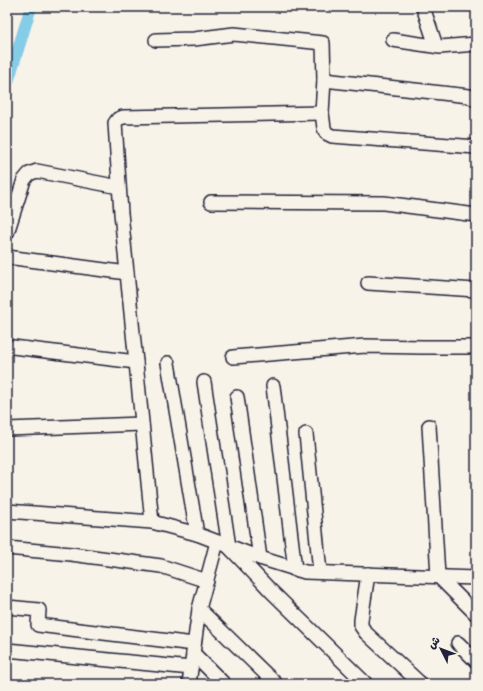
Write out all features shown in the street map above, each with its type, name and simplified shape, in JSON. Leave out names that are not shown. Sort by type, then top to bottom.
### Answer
[{"type":"street","points":[[423,7],[436,46]]},
{"type":"street","points":[[156,40],[194,39],[234,34],[323,44],[324,80],[322,113],[326,133],[332,136],[476,147]]},
{"type":"street","points":[[393,40],[436,46],[476,44]]},
{"type":"street","points":[[324,80],[469,96],[476,100]]},
{"type":"street","points":[[152,522],[119,187],[115,123],[118,119],[123,117],[322,113]]},
{"type":"street","points":[[7,233],[24,180],[29,174],[37,171],[119,187]]},
{"type":"street","points":[[211,202],[384,203],[476,215]]},
{"type":"street","points":[[7,257],[127,273]]},
{"type":"street","points":[[368,283],[476,290]]},
{"type":"street","points":[[233,357],[365,346],[476,347]]},
{"type":"street","points":[[13,347],[136,362]]},
{"type":"street","points":[[168,363],[197,534]]},
{"type":"street","points":[[204,382],[230,547],[359,682]]},
{"type":"street","points":[[273,386],[295,570]]},
{"type":"street","points":[[236,397],[260,558]]},
{"type":"street","points":[[7,429],[142,424]]},
{"type":"street","points":[[429,426],[438,576],[476,614]]},
{"type":"street","points":[[306,434],[320,572]]},
{"type":"street","points":[[7,511],[152,522],[197,534],[260,558],[305,572],[476,578]]},
{"type":"street","points":[[189,684],[199,609],[217,542]]},
{"type":"street","points":[[7,548],[71,554],[161,566],[207,581]]},
{"type":"street","points":[[368,574],[361,626],[421,684]]},
{"type":"street","points":[[7,607],[39,610],[38,625],[194,649],[224,684]]},
{"type":"street","points":[[199,609],[276,684]]},
{"type":"street","points":[[458,643],[476,661]]},
{"type":"street","points":[[7,650],[191,668]]},
{"type":"waterway","points":[[7,85],[31,7]]}]
